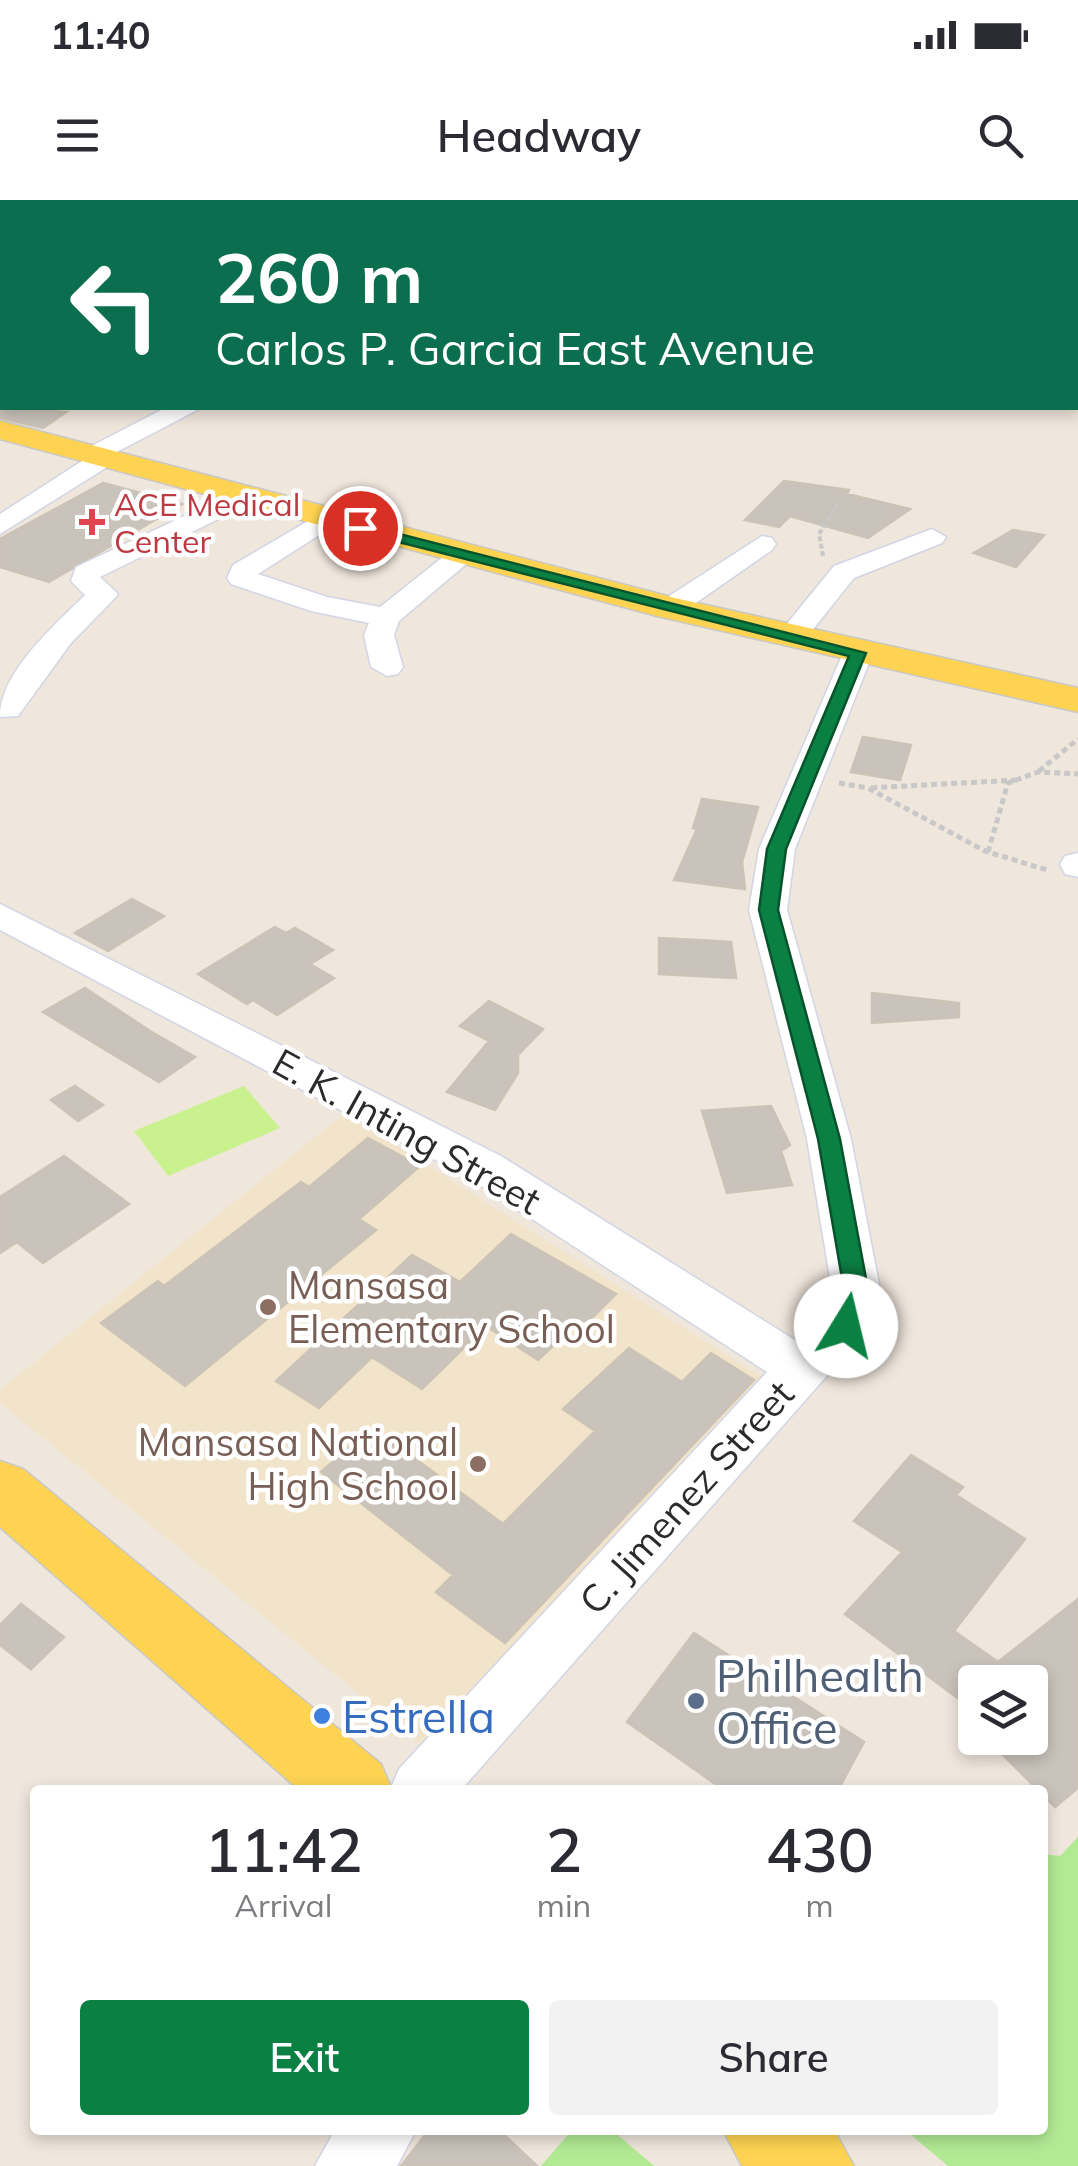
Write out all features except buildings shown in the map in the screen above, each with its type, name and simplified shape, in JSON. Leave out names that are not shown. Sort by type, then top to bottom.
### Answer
[{"type":"main road","points":[[0,430],[670,608],[1078,700]]},
{"type":"main road","points":[[0,1488],[349,1785]]},
{"type":"main road","points":[[772,2135],[810,2166]]},
{"type":"street","points":[[0,526],[97,457],[163,416],[182,410]]},
{"type":"street","points":[[7,709],[60,637],[103,594],[86,581],[86,573],[242,497]]},
{"type":"street","points":[[325,519],[244,571],[241,578],[322,605],[386,617]]},
{"type":"street","points":[[792,636],[844,572],[869,559],[932,538]]},
{"type":"street","points":[[670,608],[762,544]]},
{"type":"street","points":[[387,667],[380,635],[386,617],[464,556]]},
{"type":"street","name":"C. Jimenez Street","points":[[426,1785],[801,1368],[846,1326],[855,1284],[829,1139],[768,910],[776,849],[858,653]]},
{"type":"street","name":"E. K. Inting Street","points":[[0,915],[485,1167],[801,1368]]},
{"type":"street","points":[[350,2166],[377,2135]]},
{"type":"path","points":[[829,592],[819,534],[839,502]]},
{"type":"path","points":[[988,852],[1008,783],[1038,772],[1078,739]]},
{"type":"path","points":[[1038,772],[1078,774]]},
{"type":"path","points":[[1016,780],[868,788],[988,852],[1036,872],[1078,865]]},
{"type":"shaded area","points":[[345,1113],[766,1380],[427,1749],[0,1403],[0,1390]]},
{"type":"green space","points":[[244,1086],[280,1128],[168,1176],[134,1131]]},
{"type":"green space","points":[[1078,1837],[1078,2166],[948,2166],[911,2135],[1048,2135],[1048,1855],[1060,1856]]},
{"type":"green space","points":[[568,2135],[618,2135],[654,2166],[541,2166]]},
{"type":"place","name":"ACE Medical Center","points":[[92,522]]},
{"type":"place","name":"Mansasa Elementary School","points":[[268,1307]]},
{"type":"place","name":"Mansasa National High School","points":[[478,1464]]},
{"type":"place","name":"Philhealth Office","points":[[696,1701]]},
{"type":"place","name":"Estrella","points":[[322,1716]]},
{"type":"route","points":[[360,528],[858,653],[776,849],[768,910],[829,1139],[855,1284],[846,1326]]}]
